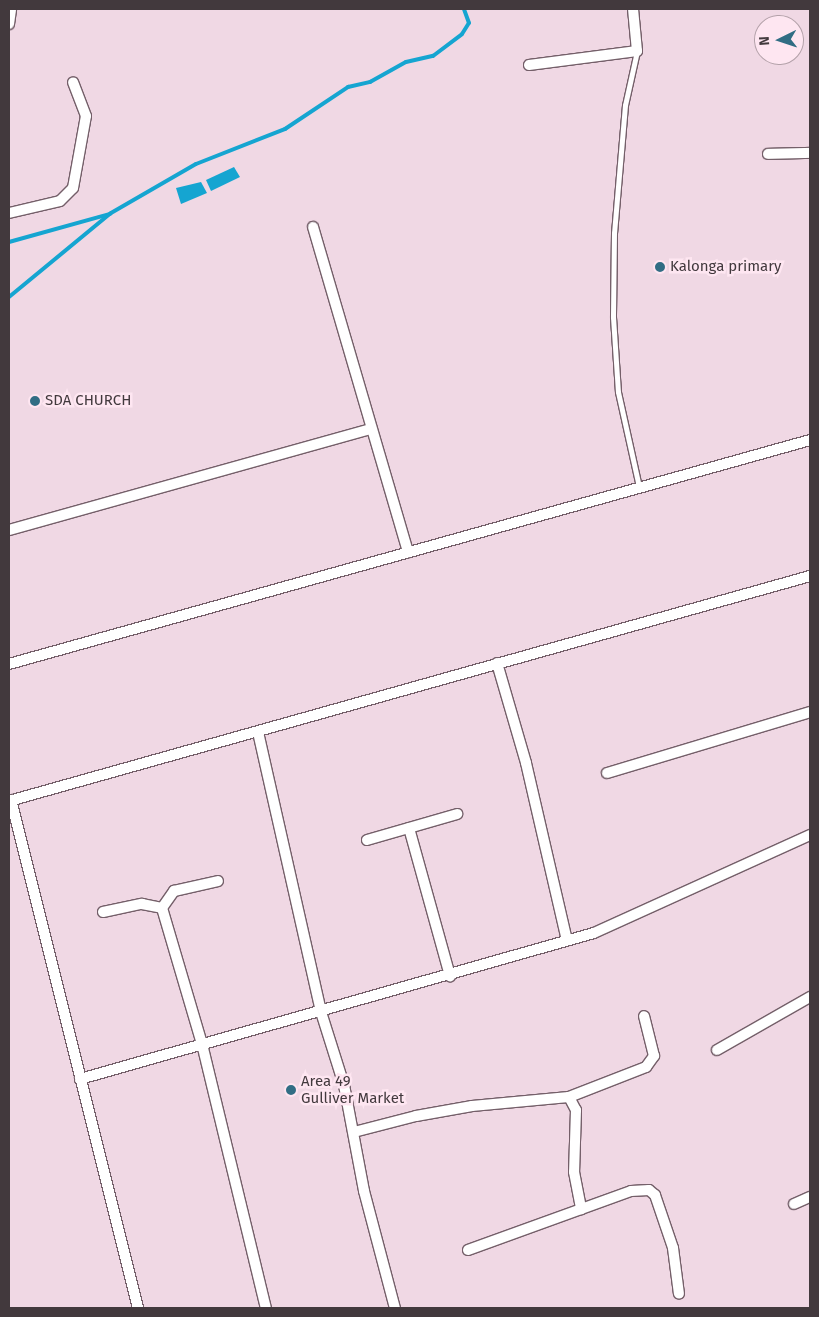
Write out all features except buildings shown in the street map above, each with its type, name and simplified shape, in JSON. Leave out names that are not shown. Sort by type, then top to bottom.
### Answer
[{"type":"street","points":[[9,24],[12,9]]},
{"type":"street","points":[[529,65],[637,51],[633,9]]},
{"type":"street","points":[[9,213],[60,201],[73,188],[86,116],[73,82]]},
{"type":"street","points":[[768,154],[810,153]]},
{"type":"street","points":[[313,227],[408,552]]},
{"type":"street","points":[[9,530],[371,429]]},
{"type":"street","points":[[9,664],[810,440]]},
{"type":"street","points":[[138,1308],[10,800],[810,576]]},
{"type":"street","points":[[497,663],[526,763],[567,940]]},
{"type":"street","points":[[607,774],[810,712]]},
{"type":"street","points":[[258,732],[321,1012],[344,1085],[364,1191],[395,1308]]},
{"type":"street","points":[[367,840],[457,814]]},
{"type":"street","points":[[409,828],[450,976]]},
{"type":"street","points":[[80,1079],[450,976],[594,933],[810,835]]},
{"type":"street","points":[[162,908],[174,891],[218,881]]},
{"type":"street","points":[[103,912],[142,904],[162,908]]},
{"type":"street","points":[[162,908],[202,1044],[266,1308]]},
{"type":"street","points":[[717,1050],[810,997]]},
{"type":"street","points":[[354,1132],[416,1116],[472,1106],[569,1096],[646,1067],[654,1056],[644,1016]]},
{"type":"street","points":[[569,1096],[576,1110],[574,1172],[581,1209]]},
{"type":"street","points":[[468,1250],[640,1188],[649,1190],[655,1195],[673,1248],[680,1294]]},
{"type":"street","points":[[794,1204],[810,1197]]},
{"type":"lane","points":[[637,51],[625,105],[614,233],[613,317],[618,392],[639,488]]},
{"type":"water","points":[[234,167],[240,177],[211,191],[206,180]]},
{"type":"water","points":[[201,182],[207,193],[181,204],[176,188]]},
{"type":"waterway","points":[[9,297],[111,213],[196,164],[285,129],[348,87],[370,82],[406,62],[433,56],[462,34],[469,23],[464,9]]},
{"type":"waterway","points":[[9,242],[110,214]]},
{"type":"place","name":"Kalonga primary","points":[[660,267]]},
{"type":"place","name":"SDA CHURCH","points":[[35,401]]},
{"type":"place","name":"Area 49 Gulliver Market","points":[[291,1090]]}]
